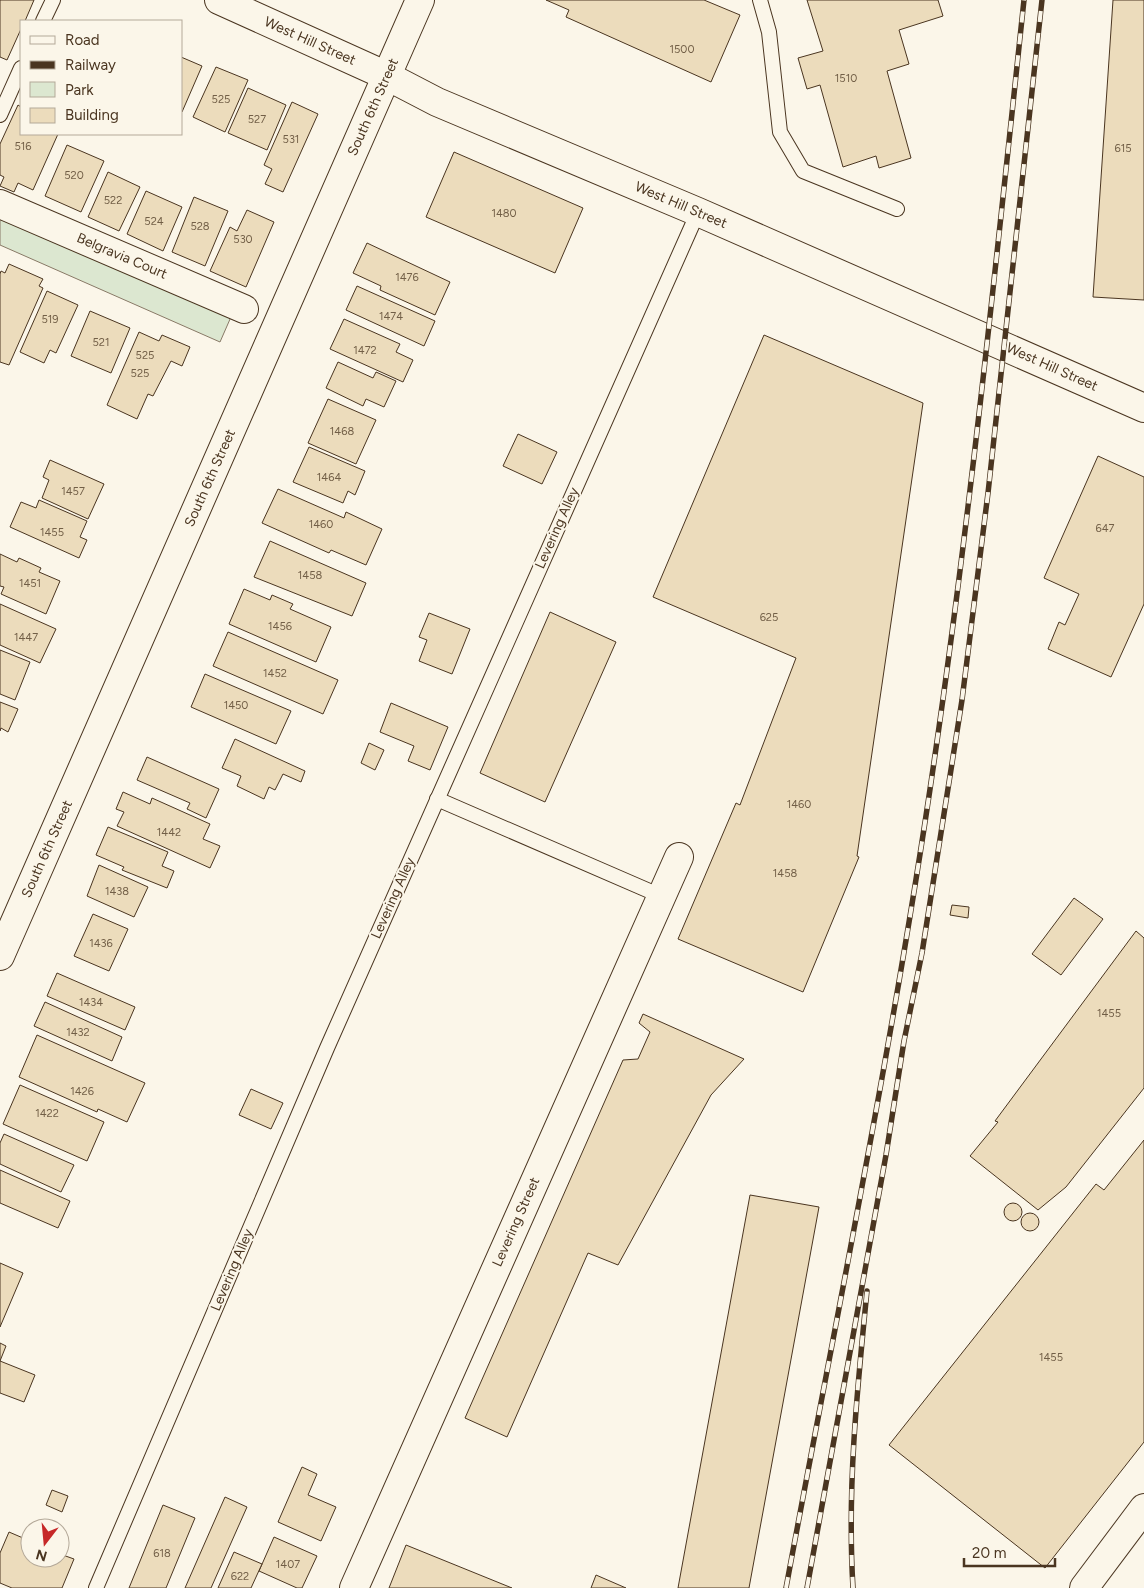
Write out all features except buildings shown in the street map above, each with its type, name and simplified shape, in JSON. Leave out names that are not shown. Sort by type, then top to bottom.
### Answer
[{"type":"street","name":"West Hill Street","points":[[219,0],[386,76],[437,102],[698,212],[1144,408]]},
{"type":"street","name":"South 6th Street","points":[[0,956],[420,0]]},
{"type":"street","name":"Belgravia Court","points":[[0,204],[244,309]]},
{"type":"street","name":"Levering Street","points":[[354,1588],[679,856]]},
{"type":"street","points":[[1084,1588],[1144,1508]]},
{"type":"lane","points":[[43,20],[53,0]]},
{"type":"lane","points":[[760,0],[769,32],[780,132],[803,171],[897,209]]},
{"type":"lane","points":[[0,115],[20,70]]},
{"type":"lane","name":"Levering Alley","points":[[96,1588],[327,1048],[698,212]]},
{"type":"lane","points":[[437,799],[661,896]]},
{"type":"green space","points":[[0,207],[234,310],[220,342],[0,245]]},
{"type":"railway","points":[[786,1588],[883,1072],[934,762],[972,477],[1024,0]]},
{"type":"railway","points":[[807,1588],[886,1155],[904,1041],[922,953],[962,700],[988,493],[1042,0]]},
{"type":"railway","points":[[853,1588],[851,1551],[852,1476],[867,1291]]}]
